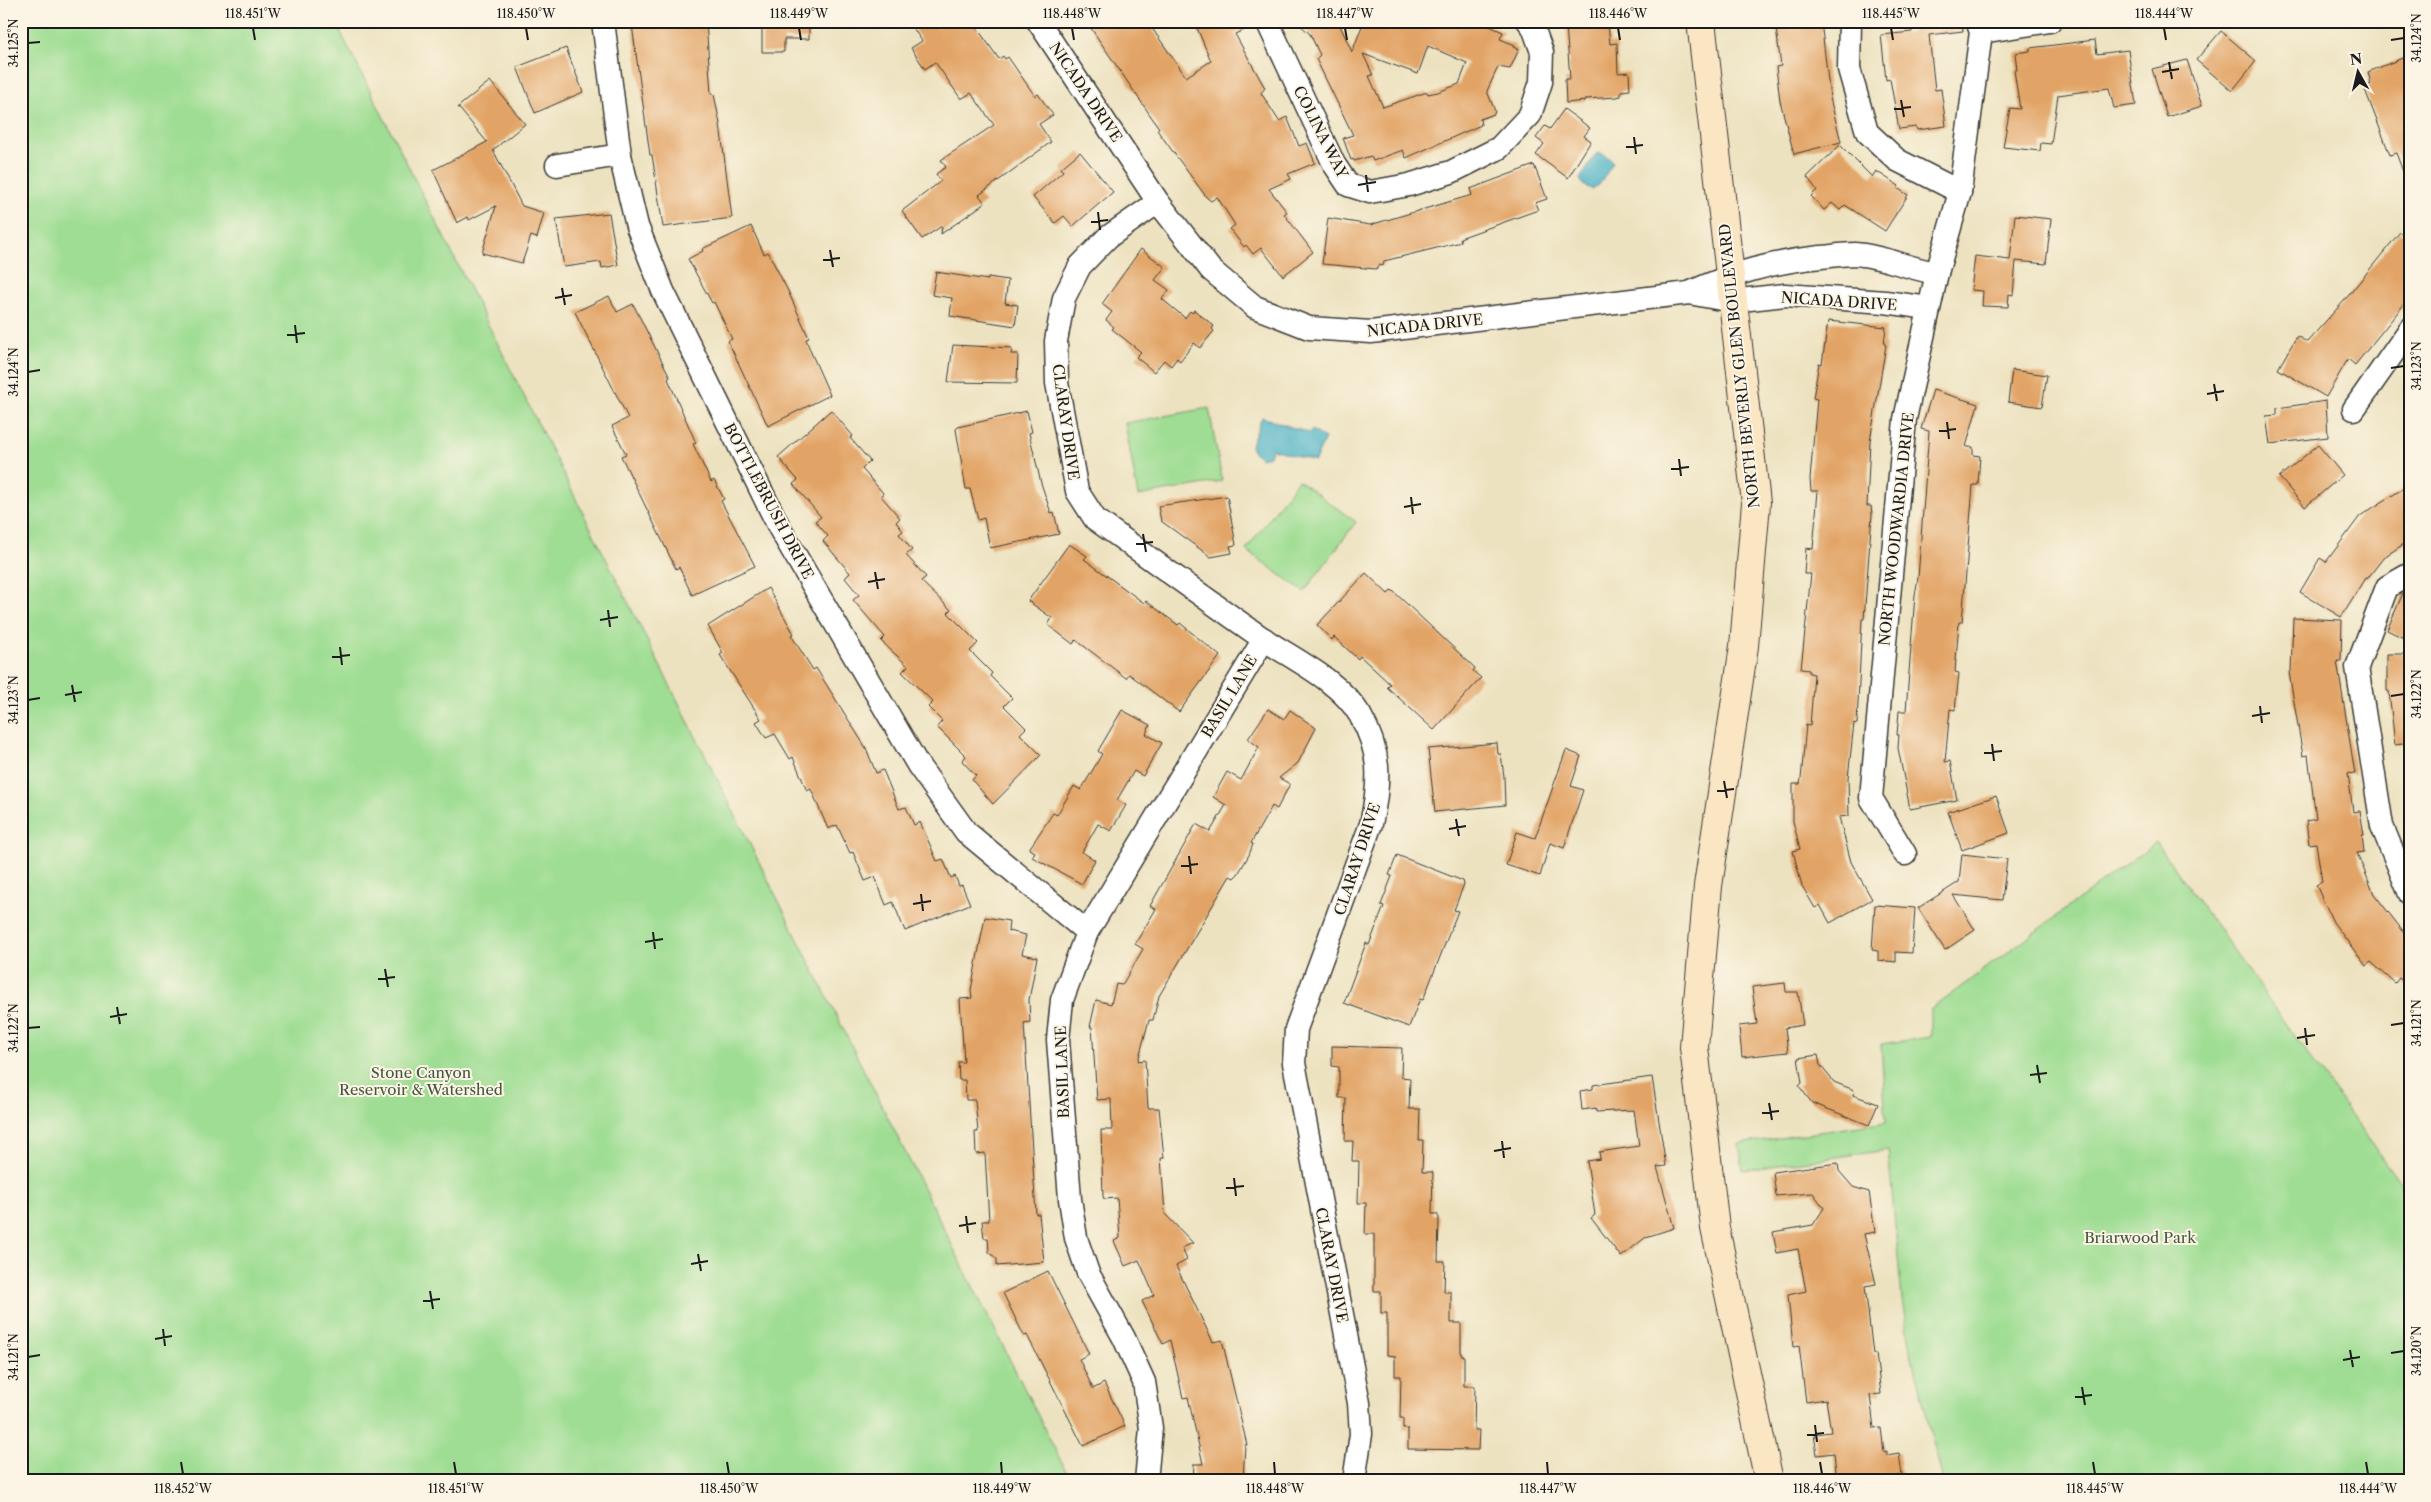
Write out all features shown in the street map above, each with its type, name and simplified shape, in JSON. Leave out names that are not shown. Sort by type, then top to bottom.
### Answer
[{"type":"main road","name":"NORTH BEVERLY GLEN BOULEVARD","points":[[1701,21],[1756,503],[1744,646],[1708,886],[1694,1047],[1715,1228],[1769,1481]]},
{"type":"street","name":"BOTTLEBRUSH DRIVE","points":[[603,21],[620,155],[637,226],[662,291],[780,529],[918,765],[966,832],[1088,932]]},
{"type":"street","name":"NICADA DRIVE","points":[[1038,21],[1158,202],[1211,270],[1255,307],[1309,328],[1371,332],[1688,293],[1729,275],[1781,261],[1855,254],[1883,259],[1913,269],[1937,273]]},
{"type":"street","name":"COLINA WAY","points":[[1267,21],[1334,164],[1348,186],[1370,192],[1409,186],[1451,172],[1499,148],[1530,115],[1541,82],[1542,52],[1528,21]]},
{"type":"street","points":[[1850,21],[1849,69],[1866,132],[1897,160],[1960,192]]},
{"type":"street","points":[[1979,27],[2050,21]]},
{"type":"street","name":"NORTH WOODWARDIA DRIVE","points":[[1905,854],[1871,798],[1905,419],[1937,273],[1960,192],[1979,27]]},
{"type":"street","points":[[557,165],[620,155]]},
{"type":"street","name":"CLARAY DRIVE","points":[[1158,202],[1108,237],[1080,266],[1064,298],[1056,341],[1057,383],[1076,491],[1096,519],[1264,639],[1335,686],[1359,713],[1372,740],[1377,764],[1379,789],[1371,824],[1296,1029],[1294,1064],[1359,1403],[1362,1434],[1354,1481]]},
{"type":"street","name":"NICADA DRIVE","points":[[1688,293],[1732,301],[1785,295],[1885,302],[1929,308]]},
{"type":"street","points":[[2354,409],[2410,329]]},
{"type":"street","points":[[2410,574],[2387,587],[2357,666],[2382,826],[2410,894]]},
{"type":"street","name":"BASIL LANE","points":[[1146,1481],[1151,1428],[1144,1382],[1124,1338],[1088,1273],[1076,1238],[1070,1200],[1058,1040],[1062,1000],[1088,932],[1264,639]]},
{"type":"green space","name":"Stone Canyon Reservoir & Watershed","points":[[21,21],[335,21],[1071,1481],[21,1481]]},
{"type":"green space","points":[[1209,408],[1222,481],[1138,496],[1125,423]]},
{"type":"green space","points":[[1298,480],[1356,522],[1304,592],[1246,550]]},
{"type":"green space","name":"Briarwood Park","points":[[2156,842],[2410,1197],[2410,1481],[1943,1481],[1910,1350],[1902,1300],[1888,1150],[1743,1170],[1739,1144],[1886,1122],[1881,1044],[1931,1037],[1931,1009]]},
{"type":"water","points":[[1601,153],[1611,159],[1613,163],[1599,185],[1592,189],[1583,185],[1580,179],[1596,154]]},
{"type":"water","points":[[1262,417],[1309,433],[1312,430],[1325,439],[1315,461],[1272,449],[1270,456],[1261,458],[1253,452],[1251,445]]},
{"type":"building","points":[[657,21],[706,21],[711,94],[714,94],[720,124],[732,218],[663,227],[652,155],[650,155],[632,25]]},
{"type":"building","points":[[762,21],[809,21],[809,39],[784,39],[784,52],[762,52]]},
{"type":"building","points":[[908,21],[932,21],[937,28],[947,21],[972,21],[999,59],[1003,56],[1005,59],[1008,57],[1035,96],[1038,94],[1053,115],[1039,124],[1051,142],[979,195],[985,203],[941,234],[942,226],[922,239],[902,211],[941,181],[936,174],[946,167],[941,160],[994,125],[971,93],[961,99],[935,62],[925,69],[911,48],[922,41]]},
{"type":"building","points":[[1086,21],[1147,21],[1186,77],[1211,61],[1194,21],[1254,21],[1255,25],[1235,34],[1265,88],[1261,93],[1279,121],[1287,117],[1299,146],[1307,143],[1315,163],[1288,174],[1291,179],[1269,189],[1287,212],[1284,214],[1313,252],[1283,276],[1261,248],[1253,254],[1246,245],[1244,247],[1230,229],[1235,225],[1217,197],[1211,201],[1207,198],[1157,130],[1159,128]]},
{"type":"building","points":[[1296,21],[1338,21],[1352,52],[1364,21],[1478,21],[1503,32],[1500,39],[1515,45],[1514,47],[1519,49],[1510,69],[1498,67],[1487,91],[1495,111],[1494,114],[1480,119],[1481,125],[1406,158],[1403,150],[1373,161],[1371,156],[1354,161],[1353,159],[1351,160],[1343,138],[1353,135],[1316,59],[1320,55],[1310,34]],"holes":[[[1428,46],[1467,63],[1459,84],[1438,92],[1428,94],[1427,92],[1383,107],[1369,76],[1373,75],[1363,54],[1418,74]]]},
{"type":"building","points":[[1775,21],[1821,21],[1830,98],[1841,142],[1794,154],[1780,101],[1776,67],[1781,66]]},
{"type":"building","points":[[1911,21],[1962,21],[1963,31],[1929,35],[1935,90],[1941,89],[1946,126],[1917,130],[1916,127],[1899,129],[1890,79],[1886,80],[1881,35],[1912,32]]},
{"type":"building","points":[[1608,23],[1610,44],[1617,43],[1618,73],[1629,72],[1630,90],[1621,91],[1621,96],[1617,97],[1586,99],[1586,101],[1566,103],[1565,79],[1570,79],[1566,25]]},
{"type":"building","points":[[2221,31],[2256,61],[2232,91],[2196,60]]},
{"type":"building","points":[[2095,40],[2097,54],[2128,50],[2136,105],[2114,108],[2109,88],[2058,95],[2051,144],[2041,143],[2040,151],[2003,147],[2010,108],[2020,109],[2014,70],[2017,70],[2015,53],[2030,51],[2030,48]]},
{"type":"building","points":[[566,48],[583,92],[535,113],[517,67]]},
{"type":"building","points":[[2410,55],[2410,184],[2408,185],[2396,153],[2390,155],[2364,87],[2371,84],[2368,72]]},
{"type":"building","points":[[2187,60],[2202,106],[2167,117],[2152,69]]},
{"type":"building","points":[[490,81],[525,124],[493,150],[522,206],[544,213],[537,238],[531,236],[522,263],[482,253],[496,206],[469,220],[468,217],[457,223],[433,170],[487,142],[458,107]]},
{"type":"building","points":[[1564,109],[1590,128],[1584,136],[1591,141],[1568,178],[1536,155],[1544,144],[1536,138],[1545,126],[1550,129]]},
{"type":"building","points":[[1840,145],[1872,177],[1876,171],[1899,186],[1897,188],[1908,195],[1885,231],[1845,205],[1840,210],[1832,203],[1824,210],[1811,196],[1817,190],[1807,177]]},
{"type":"building","points":[[1080,152],[1113,192],[1073,226],[1064,216],[1055,223],[1033,197],[1063,171],[1061,168]]},
{"type":"building","points":[[1534,165],[1547,199],[1535,203],[1538,210],[1460,238],[1461,242],[1384,261],[1383,266],[1379,265],[1376,269],[1322,264],[1328,218],[1370,225],[1472,195],[1470,189]]},
{"type":"building","points":[[609,213],[618,265],[602,268],[601,262],[564,267],[556,219]]},
{"type":"building","points":[[2015,215],[2051,219],[2046,264],[2016,261],[2013,295],[2009,294],[2008,307],[1982,306],[1983,291],[1971,290],[1975,256],[2010,260]]},
{"type":"building","points":[[751,226],[764,254],[768,252],[788,291],[809,338],[806,339],[810,350],[830,395],[768,426],[728,341],[732,339],[714,302],[712,303],[688,259],[703,251],[702,249]]},
{"type":"building","points":[[2400,232],[2410,240],[2410,297],[2355,365],[2348,359],[2326,397],[2278,369],[2297,336],[2307,342],[2344,301]]},
{"type":"building","points":[[1141,249],[1165,267],[1155,280],[1169,290],[1162,299],[1185,318],[1190,311],[1192,313],[1194,310],[1214,326],[1212,329],[1214,331],[1200,348],[1194,343],[1180,361],[1177,358],[1171,366],[1164,360],[1154,372],[1136,357],[1141,352],[1112,329],[1114,327],[1106,320],[1112,312],[1102,304]]},
{"type":"building","points":[[936,272],[988,280],[988,277],[1008,280],[1005,303],[1018,305],[1015,326],[950,316],[952,298],[932,295]]},
{"type":"building","points":[[609,296],[617,312],[633,304],[670,377],[668,379],[696,443],[693,444],[711,482],[714,480],[724,499],[721,501],[755,566],[692,595],[679,567],[676,569],[621,456],[626,454],[612,426],[628,418],[575,312]]},
{"type":"building","points":[[1828,321],[1886,327],[1884,344],[1886,345],[1870,441],[1867,506],[1871,506],[1872,514],[1864,619],[1862,619],[1857,724],[1854,723],[1848,778],[1849,816],[1839,817],[1851,862],[1872,899],[1830,923],[1820,905],[1815,908],[1802,886],[1793,851],[1800,849],[1793,821],[1793,784],[1800,784],[1801,779],[1806,725],[1810,726],[1814,674],[1809,673],[1809,670],[1801,669],[1811,574],[1804,574],[1806,548],[1813,549],[1818,491],[1811,491],[1810,479],[1817,399],[1813,398],[1819,363],[1822,364]]},
{"type":"building","points":[[953,345],[1012,348],[1011,354],[1018,354],[1017,383],[948,382]]},
{"type":"building","points":[[2012,370],[2047,375],[2042,407],[2008,402]]},
{"type":"building","points":[[1933,390],[1978,404],[1966,447],[1973,447],[1973,455],[1980,456],[1978,485],[1973,485],[1962,622],[1959,622],[1955,672],[1959,673],[1955,710],[1950,709],[1945,762],[1950,761],[1957,800],[1910,809],[1898,748],[1899,735],[1897,735],[1899,711],[1906,711],[1918,578],[1929,431],[1921,429]]},
{"type":"building","points":[[2326,401],[2328,437],[2270,444],[2266,416],[2277,415],[2277,408]]},
{"type":"building","points":[[831,410],[853,436],[850,438],[870,461],[862,469],[883,493],[881,496],[900,518],[896,522],[903,531],[899,534],[912,550],[906,555],[926,577],[921,581],[951,610],[948,613],[978,643],[970,651],[992,673],[990,676],[1012,698],[1004,706],[1026,728],[1020,734],[1041,755],[993,804],[972,780],[976,776],[962,761],[966,756],[937,727],[942,721],[928,707],[933,702],[902,672],[908,666],[881,641],[885,637],[853,600],[859,595],[845,578],[850,573],[823,541],[828,536],[815,521],[821,517],[793,484],[798,480],[778,457]]},
{"type":"building","points":[[1027,411],[1032,432],[1029,433],[1041,483],[1051,513],[1054,512],[1059,534],[990,548],[984,518],[978,520],[970,489],[966,489],[956,429]]},
{"type":"building","points":[[2318,445],[2343,475],[2305,507],[2279,477]]},
{"type":"building","points":[[2404,488],[2410,498],[2410,540],[2384,557],[2367,579],[2365,578],[2341,617],[2300,592],[2320,558],[2326,562],[2360,516]]},
{"type":"building","points":[[1227,496],[1236,545],[1230,546],[1232,553],[1211,557],[1161,521],[1158,506]]},
{"type":"building","points":[[1069,544],[1087,556],[1084,559],[1144,603],[1146,601],[1178,625],[1180,623],[1220,656],[1179,712],[1129,674],[1126,678],[1076,640],[1073,644],[1048,625],[1052,618],[1028,601]]},
{"type":"building","points":[[1366,573],[1388,594],[1392,590],[1475,668],[1473,671],[1481,678],[1434,730],[1387,687],[1390,684],[1360,656],[1358,659],[1334,637],[1332,640],[1317,625]]},
{"type":"building","points":[[768,588],[794,634],[791,635],[813,670],[816,668],[866,748],[876,773],[883,770],[899,809],[906,807],[914,825],[920,822],[937,861],[943,859],[951,878],[955,876],[959,886],[962,885],[970,904],[905,931],[893,902],[886,905],[875,877],[865,881],[853,852],[850,853],[837,825],[828,829],[811,789],[807,791],[793,757],[790,759],[775,734],[766,738],[756,722],[761,719],[720,655],[723,653],[708,626]]},
{"type":"building","points":[[2410,589],[2410,641],[2387,630],[2403,593]]},
{"type":"building","points":[[2293,618],[2342,620],[2341,661],[2337,661],[2355,774],[2348,773],[2353,812],[2360,811],[2364,835],[2362,835],[2364,852],[2357,853],[2374,894],[2410,940],[2410,988],[2399,978],[2395,983],[2371,962],[2366,966],[2333,922],[2316,885],[2322,882],[2316,843],[2309,844],[2306,821],[2316,819],[2308,755],[2303,756],[2289,672],[2291,672]]},
{"type":"building","points":[[2387,654],[2410,654],[2410,743],[2395,745],[2389,691],[2387,691]]},
{"type":"building","points":[[1268,709],[1284,719],[1290,710],[1316,728],[1298,763],[1279,778],[1290,784],[1277,809],[1272,806],[1251,843],[1253,844],[1249,855],[1238,874],[1234,878],[1230,876],[1159,996],[1153,1020],[1149,1020],[1138,1061],[1145,1060],[1148,1108],[1159,1108],[1164,1158],[1161,1158],[1165,1214],[1193,1243],[1182,1248],[1187,1260],[1176,1266],[1213,1342],[1222,1340],[1247,1445],[1245,1445],[1243,1481],[1193,1481],[1194,1464],[1203,1464],[1188,1397],[1183,1398],[1170,1340],[1163,1344],[1142,1301],[1154,1295],[1139,1260],[1125,1266],[1114,1241],[1120,1238],[1117,1198],[1104,1199],[1103,1196],[1101,1130],[1112,1130],[1111,1099],[1097,1100],[1092,1027],[1090,1027],[1096,1000],[1111,1004],[1116,984],[1122,985],[1143,949],[1135,944],[1156,909],[1150,906],[1196,824],[1210,832],[1226,805],[1213,797],[1227,772],[1241,780],[1259,747],[1248,739]]},
{"type":"building","points":[[1122,710],[1150,725],[1146,734],[1162,743],[1143,776],[1134,771],[1117,800],[1126,805],[1111,831],[1098,824],[1082,852],[1095,860],[1082,884],[1032,857],[1035,852],[1029,849],[1053,813],[1057,815],[1074,786],[1081,790],[1102,754],[1098,751]]},
{"type":"building","points":[[1497,743],[1498,754],[1501,754],[1504,777],[1505,805],[1435,812],[1428,749]]},
{"type":"building","points":[[1566,750],[1581,756],[1571,786],[1583,790],[1564,848],[1550,843],[1540,876],[1506,865],[1517,832],[1535,838]]},
{"type":"building","points":[[1996,796],[2009,833],[1962,850],[1948,812]]},
{"type":"building","points":[[1962,854],[2007,859],[2002,900],[1953,895],[1975,930],[1945,950],[1918,908],[1959,882]]},
{"type":"building","points":[[1397,855],[1463,881],[1464,884],[1454,910],[1458,911],[1423,1000],[1420,999],[1409,1027],[1344,1003],[1366,943],[1369,945],[1384,906],[1381,905],[1392,876],[1389,875]]},
{"type":"building","points":[[1875,905],[1915,908],[1912,953],[1896,952],[1896,962],[1878,960],[1878,951],[1872,950]]},
{"type":"building","points":[[985,917],[1009,921],[1008,931],[1026,935],[1022,954],[1037,957],[1029,1000],[1030,1022],[1024,1023],[1036,1214],[1039,1214],[1044,1262],[997,1266],[997,1259],[989,1252],[988,1238],[984,1238],[982,1221],[989,1221],[985,1153],[976,1154],[975,1132],[978,1132],[975,1100],[966,1100],[965,1080],[959,1080],[958,1062],[964,1062],[960,999],[972,998],[971,990]]},
{"type":"building","points":[[1785,983],[1786,992],[1798,992],[1803,1025],[1785,1028],[1788,1052],[1742,1057],[1739,1026],[1757,1024],[1752,987]]},
{"type":"building","points":[[1332,1046],[1402,1048],[1401,1077],[1410,1078],[1409,1109],[1420,1109],[1419,1140],[1423,1140],[1422,1172],[1433,1172],[1432,1214],[1437,1214],[1439,1218],[1438,1261],[1445,1261],[1444,1292],[1451,1292],[1451,1323],[1461,1323],[1461,1355],[1464,1355],[1464,1386],[1475,1386],[1474,1430],[1479,1430],[1478,1450],[1408,1449],[1408,1429],[1403,1429],[1403,1418],[1400,1418],[1401,1376],[1395,1376],[1395,1356],[1387,1355],[1387,1313],[1381,1313],[1381,1291],[1374,1291],[1374,1234],[1365,1234],[1366,1203],[1358,1203],[1359,1161],[1352,1161],[1353,1141],[1345,1141],[1346,1098],[1339,1098],[1339,1067],[1332,1066]]},
{"type":"building","points":[[1818,1055],[1820,1065],[1834,1082],[1854,1090],[1853,1095],[1878,1104],[1869,1125],[1812,1103],[1799,1086],[1802,1083],[1798,1058]]},
{"type":"building","points":[[1652,1077],[1666,1166],[1657,1167],[1674,1228],[1646,1237],[1621,1257],[1591,1218],[1595,1215],[1587,1161],[1600,1159],[1599,1152],[1639,1146],[1634,1110],[1596,1112],[1596,1108],[1582,1110],[1580,1091],[1593,1089],[1593,1085]]},
{"type":"building","points":[[1838,1163],[1839,1171],[1853,1187],[1869,1192],[1875,1232],[1864,1234],[1876,1284],[1865,1286],[1873,1354],[1876,1354],[1881,1394],[1870,1395],[1874,1429],[1881,1428],[1884,1452],[1887,1451],[1887,1455],[1899,1453],[1902,1475],[1898,1476],[1899,1481],[1855,1481],[1855,1478],[1837,1480],[1834,1453],[1817,1455],[1814,1434],[1831,1432],[1826,1399],[1806,1402],[1799,1346],[1793,1347],[1788,1295],[1806,1291],[1798,1249],[1777,1253],[1773,1232],[1813,1225],[1824,1208],[1813,1193],[1776,1196],[1773,1172]]},
{"type":"building","points":[[1048,1271],[1089,1354],[1079,1359],[1093,1389],[1104,1383],[1125,1426],[1083,1446],[1027,1335],[1024,1336],[1003,1293]]}]
